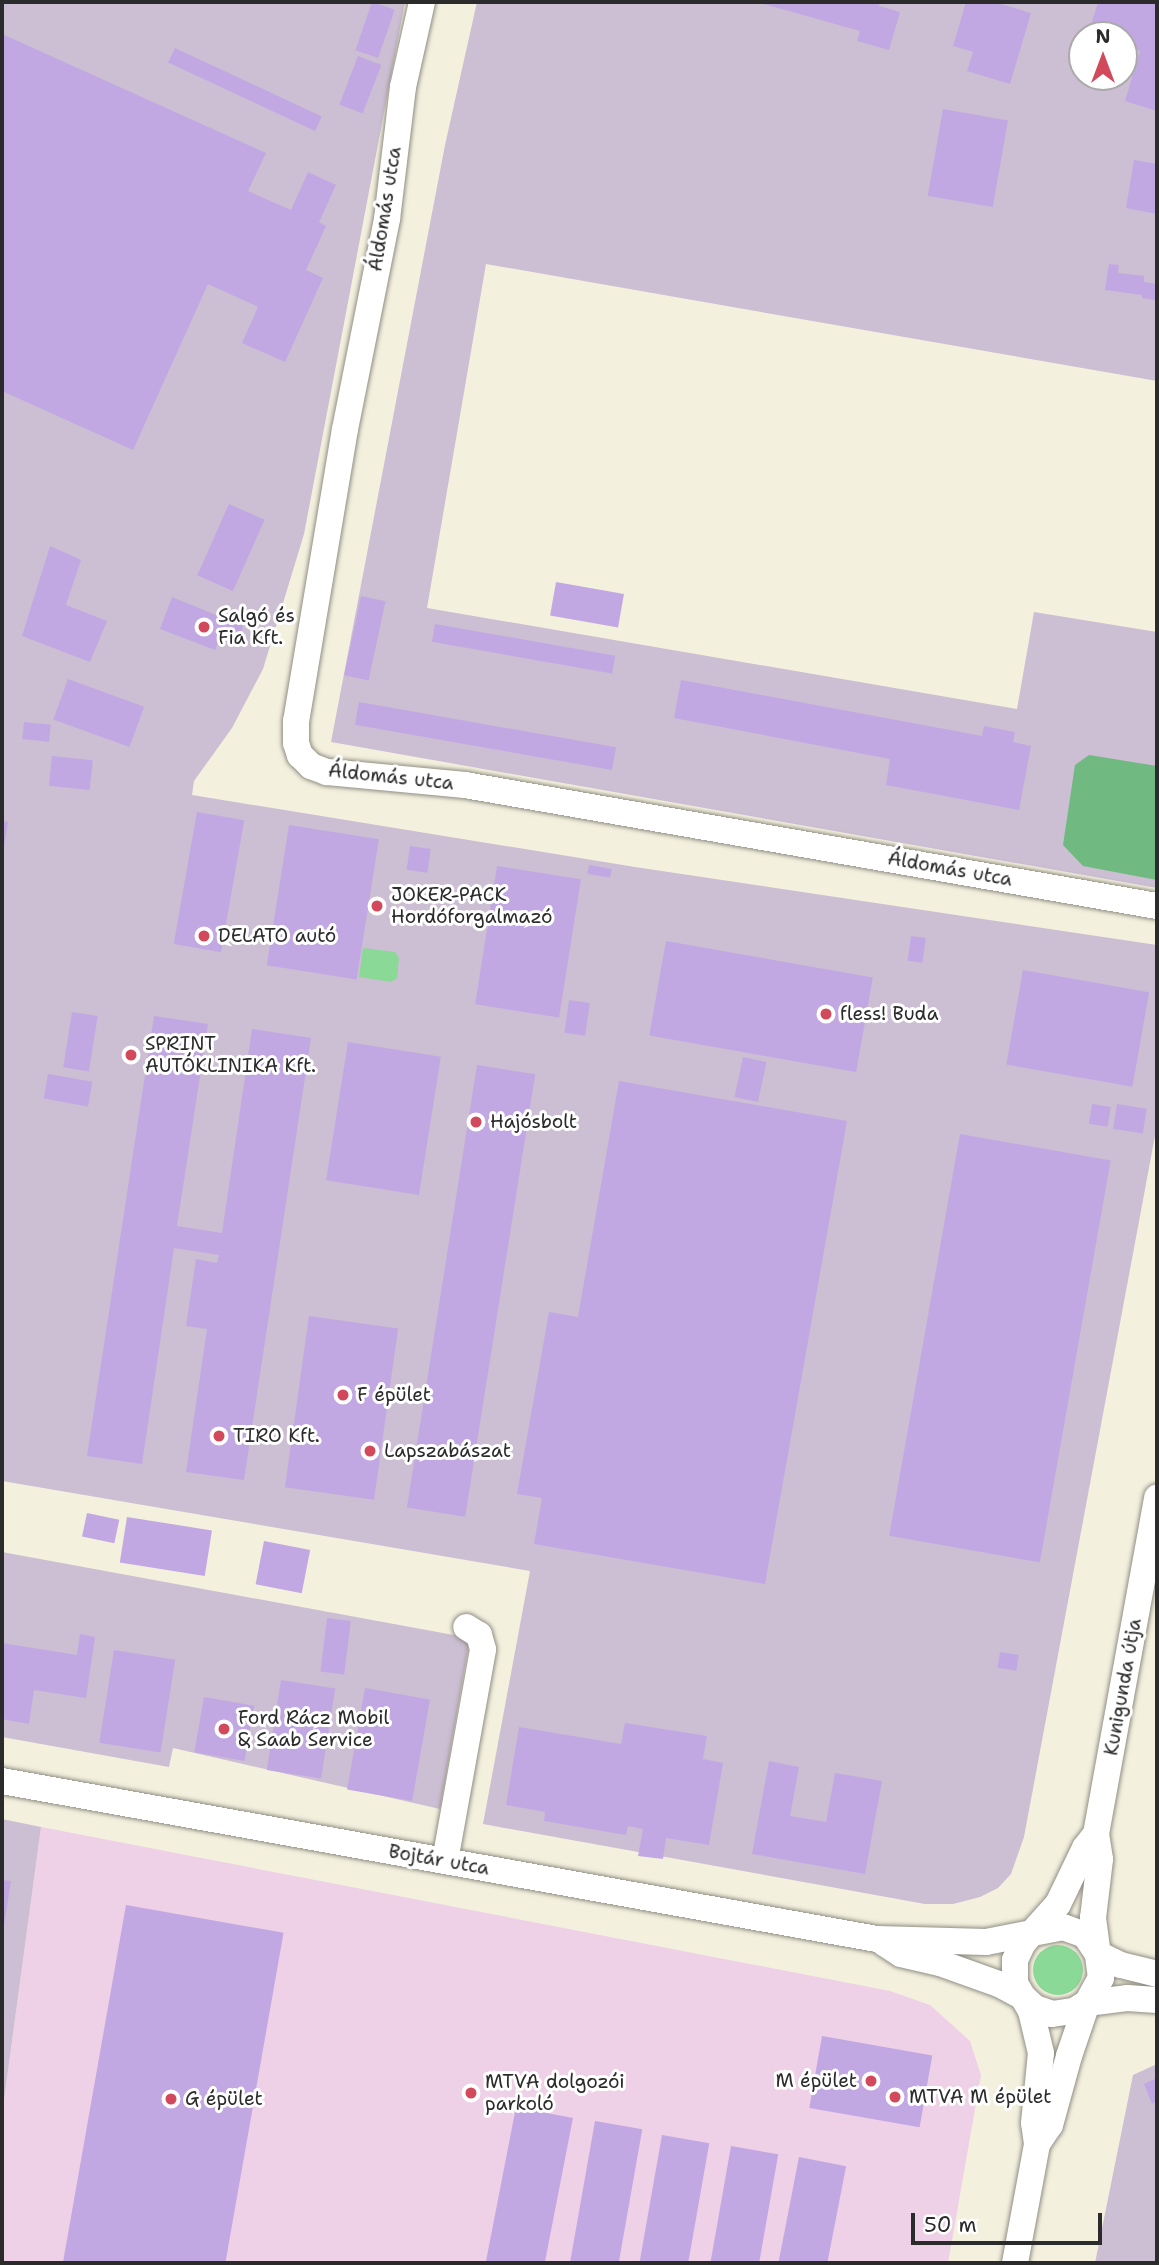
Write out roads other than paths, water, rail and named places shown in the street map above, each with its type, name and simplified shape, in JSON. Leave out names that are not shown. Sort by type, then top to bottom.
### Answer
[{"type":"street","name":"Áldomás utca","points":[[422,2],[403,87],[387,219],[345,429],[296,721],[296,743],[300,755],[311,766],[327,772],[465,785],[1157,906]]},
{"type":"street","name":"Kunigunda útja","points":[[1037,2144],[1050,2125],[1087,2003],[1101,1978],[1093,1919],[1100,1859],[1096,1835],[1157,1497]]},
{"type":"street","points":[[446,1861],[482,1649],[479,1635],[466,1627]]},
{"type":"street","name":"Bojtár utca","points":[[2,1781],[877,1939],[986,1942],[1033,1934]]},
{"type":"street","name":"Kunigunda útja","points":[[1015,2263],[1037,2144],[1034,2123],[1041,2053],[1039,2036],[1014,1976],[1015,1960],[1023,1943],[1058,1905],[1085,1848],[1096,1835]]},
{"type":"street","points":[[1033,1934],[1052,1927],[1072,1929],[1085,1936],[1098,1954],[1121,1965],[1157,1974]]},
{"type":"street","name":"Bojtár utca","points":[[877,1939],[901,1954],[975,1975],[1022,1996]]},
{"type":"street","points":[[1022,1996],[1035,2008],[1052,2014],[1074,2011],[1087,2003],[1127,1998],[1157,2000]]},
{"type":"place","name":"Salgó és Fia Kft.","points":[[204,627]]},
{"type":"place","name":"JOKER-PACK Hordóforgalmazó","points":[[377,906]]},
{"type":"place","name":"DELATO autó","points":[[204,936]]},
{"type":"place","name":"fless! Buda","points":[[826,1014]]},
{"type":"place","name":"SPRINT AUTÓKLINIKA Kft.","points":[[131,1055]]},
{"type":"place","name":"Hajósbolt","points":[[476,1122]]},
{"type":"place","name":"F épület","points":[[343,1395]]},
{"type":"place","name":"TIRO Kft.","points":[[219,1436]]},
{"type":"place","name":"Lapszabászat","points":[[370,1451]]},
{"type":"place","name":"Ford Rácz Mobil & Saab Service","points":[[224,1729]]},
{"type":"place","name":"M épület","points":[[871,2081]]},
{"type":"place","name":"MTVA dolgozói parkoló","points":[[471,2093]]},
{"type":"place","name":"MTVA M épület","points":[[895,2097]]},
{"type":"place","name":"G épület","points":[[171,2099]]}]
